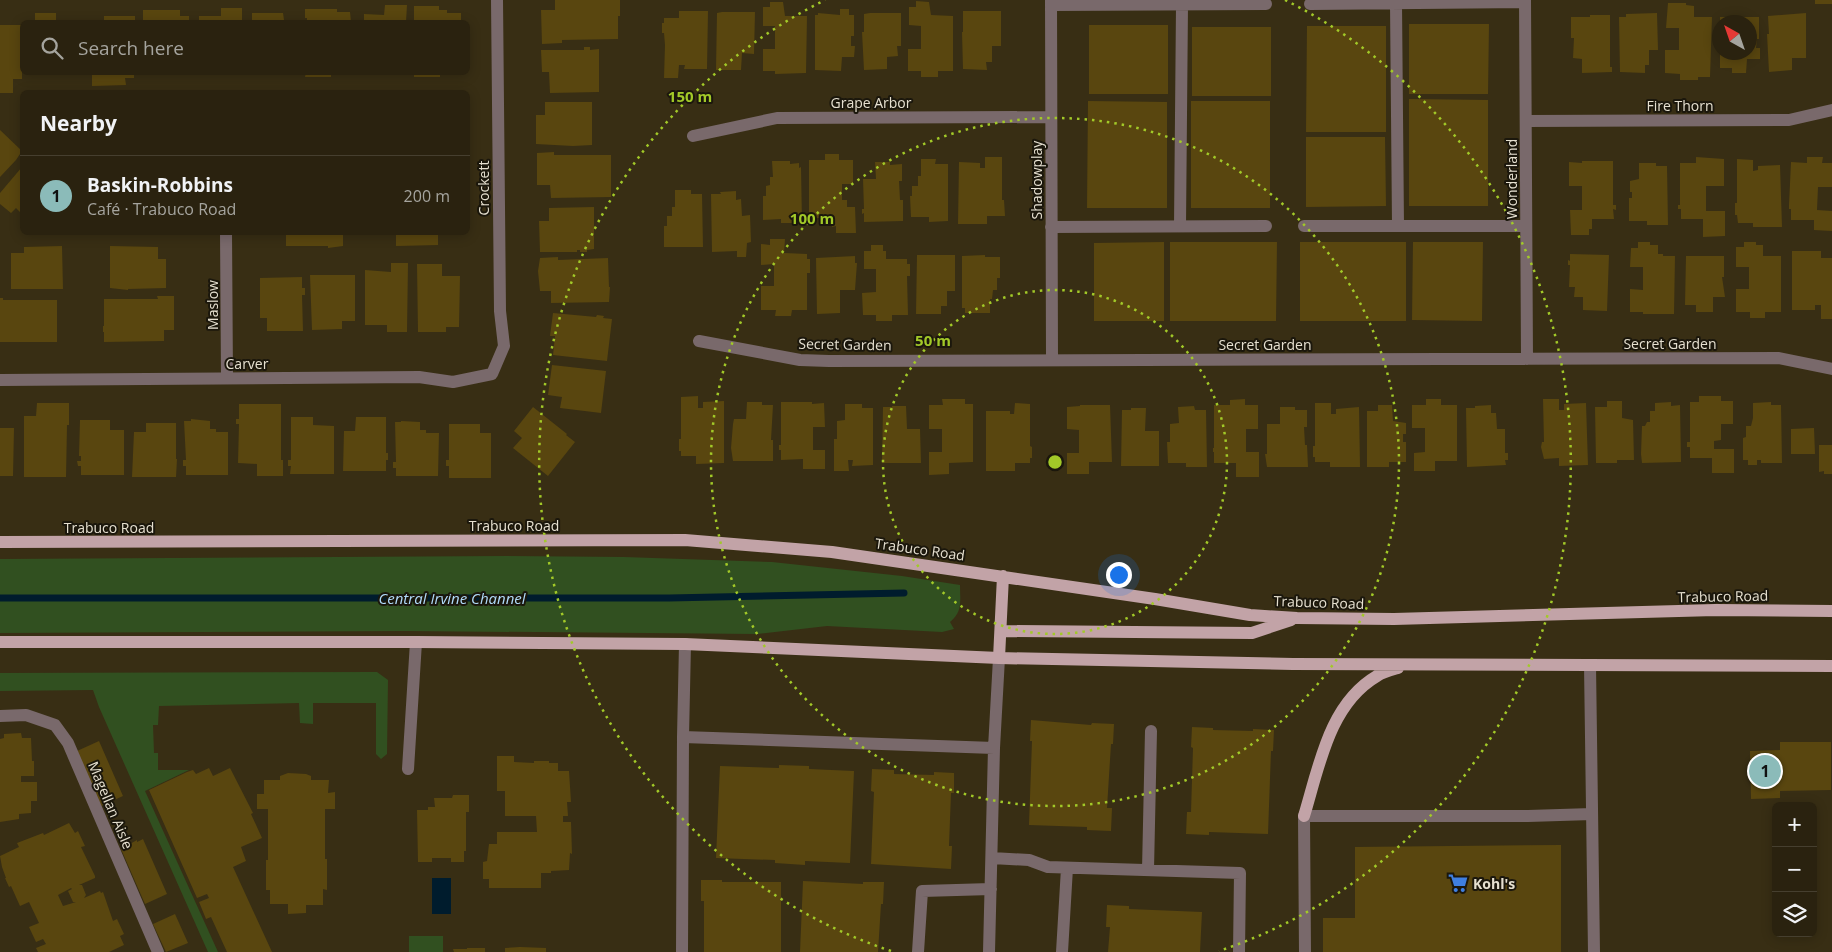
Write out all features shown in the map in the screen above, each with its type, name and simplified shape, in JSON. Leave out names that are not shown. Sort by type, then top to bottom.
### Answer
[{"type":"main road","name":"Trabuco Road","points":[[0,542],[684,540],[832,552],[1155,598],[1250,615],[1297,618],[1394,620],[1715,610],[1832,611]]},
{"type":"main road","points":[[998,658],[1001,631],[1002,576]]},
{"type":"main road","points":[[1001,631],[1252,632],[1297,618]]},
{"type":"main road","points":[[0,642],[685,644],[998,658],[1283,664],[1832,666]]},
{"type":"main road","points":[[1304,816],[1327,738],[1342,710],[1354,693],[1379,674],[1410,664]]},
{"type":"street","name":"Crockett","points":[[492,374],[504,346],[500,311],[497,0]]},
{"type":"street","points":[[1310,4],[1526,1]]},
{"type":"street","name":"Wonderland","points":[[1526,1],[1527,359]]},
{"type":"street","points":[[1051,3],[1266,4]]},
{"type":"street","name":"Shadowplay","points":[[1051,3],[1052,360]]},
{"type":"street","points":[[1396,3],[1398,226]]},
{"type":"street","points":[[1180,226],[1182,5]]},
{"type":"street","name":"Fire Thorn","points":[[1526,121],[1789,120],[1832,110]]},
{"type":"street","name":"Grape Arbor","points":[[693,136],[777,118],[1051,117]]},
{"type":"street","points":[[1051,227],[1266,226]]},
{"type":"street","points":[[1304,226],[1526,226]]},
{"type":"street","name":"Maslow","points":[[226,235],[227,378]]},
{"type":"street","name":"Secret Garden","points":[[699,341],[800,360],[1778,358],[1832,369]]},
{"type":"street","name":"Carver","points":[[0,380],[419,377],[453,382],[492,374]]},
{"type":"street","points":[[408,769],[416,642]]},
{"type":"street","points":[[682,952],[685,644]]},
{"type":"street","points":[[989,952],[998,658]]},
{"type":"street","points":[[1590,665],[1594,952]]},
{"type":"street","name":"Magellan Aisle","points":[[0,716],[26,715],[55,725],[68,743],[158,952]]},
{"type":"street","points":[[1148,870],[1151,731]]},
{"type":"street","points":[[683,737],[994,748]]},
{"type":"street","points":[[1305,952],[1304,816],[1528,816],[1592,814]]},
{"type":"street","points":[[992,858],[1028,860],[1048,868],[1240,873],[1239,952]]},
{"type":"street","points":[[1062,952],[1067,868]]},
{"type":"street","points":[[918,952],[922,891],[991,889]]},
{"type":"green space","points":[[624,557],[772,562],[902,576],[960,585],[960,605],[957,614],[950,622],[954,629],[942,632],[827,626],[757,634],[406,631],[0,633],[0,559]]},
{"type":"green space","points":[[377,672],[388,680],[387,754],[381,759],[376,754],[376,703],[313,703],[313,724],[300,723],[299,703],[159,706],[158,725],[153,725],[154,753],[158,753],[158,770],[189,770],[145,791],[218,952],[208,952],[93,690],[0,691],[0,673]]},
{"type":"green space","points":[[409,936],[443,936],[443,952],[409,952]]},
{"type":"water","points":[[432,878],[451,878],[451,914],[432,914]]},
{"type":"building","points":[[555,0],[620,0],[618,39],[562,40],[562,43],[542,44],[541,10],[555,10]]},
{"type":"building","points":[[1815,0],[1832,0],[1832,4],[1815,4]]},
{"type":"building","points":[[916,1],[929,2],[931,15],[953,16],[953,71],[938,71],[938,77],[921,77],[921,71],[908,71],[908,49],[921,49],[921,26],[909,25],[909,7],[916,7]]},
{"type":"building","points":[[770,2],[783,2],[785,16],[807,16],[806,73],[775,74],[775,71],[763,71],[763,49],[775,49],[775,26],[763,26],[763,7],[770,7]]},
{"type":"building","points":[[1668,3],[1686,3],[1686,5],[1694,6],[1694,17],[1712,17],[1710,77],[1698,77],[1698,80],[1680,80],[1680,74],[1665,73],[1665,50],[1679,50],[1679,28],[1666,28]]},
{"type":"building","points":[[385,5],[407,5],[406,20],[364,20],[364,14],[384,15]]},
{"type":"building","points":[[414,6],[439,6],[439,10],[447,10],[447,13],[461,13],[461,20],[414,20]]},
{"type":"building","points":[[221,8],[242,8],[242,20],[199,20],[199,16],[221,16]]},
{"type":"building","points":[[305,9],[337,9],[337,12],[350,12],[351,20],[307,20],[305,18]]},
{"type":"building","points":[[840,9],[849,9],[849,15],[854,15],[854,36],[851,36],[851,46],[855,46],[854,57],[842,57],[841,71],[815,70],[815,15],[818,15],[818,13],[840,15]]},
{"type":"building","points":[[143,10],[180,10],[180,16],[189,16],[189,20],[143,20]]},
{"type":"building","points":[[679,11],[708,11],[707,69],[684,69],[685,65],[679,65],[678,78],[664,78],[665,45],[662,23],[664,23],[664,18],[679,18]]},
{"type":"building","points":[[963,11],[1001,11],[1001,46],[992,46],[992,62],[986,62],[987,70],[963,69]]},
{"type":"building","points":[[755,12],[754,54],[742,53],[741,70],[716,70],[717,13]]},
{"type":"building","points":[[35,13],[56,13],[56,20],[35,20]]},
{"type":"building","points":[[252,13],[283,13],[284,20],[252,20]]},
{"type":"building","points":[[901,13],[901,46],[897,46],[898,56],[887,57],[887,69],[864,70],[862,32],[864,32],[864,14]]},
{"type":"building","points":[[1657,13],[1658,50],[1649,50],[1649,65],[1645,65],[1645,73],[1620,72],[1619,17],[1626,17],[1626,14]]},
{"type":"building","points":[[1806,13],[1806,58],[1792,58],[1792,70],[1769,72],[1768,16]]},
{"type":"building","points":[[1590,15],[1610,15],[1610,67],[1612,67],[1612,72],[1582,73],[1582,59],[1573,58],[1574,38],[1571,38],[1571,17],[1590,17]]},
{"type":"building","points":[[104,16],[135,16],[135,20],[104,20]]},
{"type":"building","points":[[1757,17],[1759,17],[1759,39],[1757,39]]},
{"type":"building","points":[[1409,24],[1489,24],[1488,94],[1409,94]]},
{"type":"building","points":[[0,25],[20,25],[20,75],[22,75],[22,79],[13,79],[13,93],[0,93]]},
{"type":"building","points":[[1089,25],[1168,25],[1168,94],[1089,94]]},
{"type":"building","points":[[1307,26],[1386,26],[1386,132],[1306,132]]},
{"type":"building","points":[[1192,27],[1271,27],[1271,96],[1192,96]]},
{"type":"building","points":[[584,47],[590,47],[590,50],[599,49],[599,92],[550,93],[549,72],[542,72],[541,50],[584,50]]},
{"type":"building","points":[[1757,48],[1760,48],[1760,59],[1757,59]]},
{"type":"building","points":[[1720,60],[1747,60],[1746,73],[1732,73],[1732,68],[1720,68]]},
{"type":"building","points":[[92,75],[134,75],[134,78],[125,78],[126,85],[92,86]]},
{"type":"building","points":[[305,75],[331,75],[331,77],[305,77]]},
{"type":"building","points":[[414,75],[440,75],[440,77],[414,77]]},
{"type":"building","points":[[1409,99],[1488,100],[1488,206],[1409,206]]},
{"type":"building","points":[[1088,101],[1167,102],[1167,208],[1087,208]]},
{"type":"building","points":[[1191,101],[1270,101],[1270,208],[1191,208]]},
{"type":"building","points":[[545,102],[592,102],[592,145],[536,144],[536,115],[545,115]]},
{"type":"building","points":[[0,130],[20,149],[20,154],[0,177]]},
{"type":"building","points":[[1306,137],[1385,137],[1386,206],[1306,207]]},
{"type":"building","points":[[554,152],[554,155],[611,155],[611,197],[551,198],[550,185],[537,185],[537,153]]},
{"type":"building","points":[[825,154],[839,154],[839,160],[853,160],[853,184],[842,184],[842,200],[847,200],[847,207],[855,207],[856,233],[836,233],[836,226],[832,227],[832,218],[809,218],[809,160],[825,160]]},
{"type":"building","points":[[985,157],[1002,157],[1002,200],[1004,200],[1005,216],[987,216],[987,224],[958,224],[959,162],[980,163],[980,168],[985,168]]},
{"type":"building","points":[[1696,157],[1724,159],[1724,186],[1706,186],[1706,211],[1725,211],[1725,236],[1703,237],[1703,219],[1681,219],[1681,209],[1678,209],[1678,205],[1680,205],[1680,163],[1696,163]]},
{"type":"building","points":[[1807,157],[1823,157],[1822,163],[1832,163],[1832,187],[1818,187],[1817,210],[1832,211],[1832,231],[1814,230],[1814,220],[1791,220],[1789,205],[1791,162],[1807,163]]},
{"type":"building","points":[[921,159],[936,159],[935,164],[948,164],[948,221],[929,222],[929,217],[911,217],[910,196],[912,196],[912,186],[918,186],[918,176],[921,176]]},
{"type":"building","points":[[1737,159],[1753,160],[1753,171],[1758,170],[1758,166],[1780,165],[1782,227],[1753,227],[1753,223],[1738,223],[1737,215],[1735,215],[1735,203],[1737,203]]},
{"type":"building","points":[[772,161],[790,161],[790,164],[799,163],[799,168],[801,167],[802,223],[781,223],[781,219],[763,220],[763,196],[766,196],[766,186],[770,185],[770,177],[773,177]]},
{"type":"building","points":[[1582,161],[1613,161],[1613,205],[1616,205],[1616,210],[1613,209],[1614,219],[1592,219],[1592,229],[1589,229],[1589,235],[1571,235],[1570,210],[1582,210],[1582,186],[1569,186],[1569,162],[1582,163]]},
{"type":"building","points":[[875,162],[890,162],[890,165],[902,164],[902,181],[899,181],[900,200],[903,200],[903,221],[864,222],[864,213],[862,214],[862,209],[864,209],[863,179],[876,179]]},
{"type":"building","points":[[1639,163],[1656,163],[1656,166],[1667,166],[1668,225],[1647,225],[1647,221],[1629,221],[1629,198],[1632,198],[1630,181],[1639,179]]},
{"type":"building","points":[[20,169],[20,212],[16,208],[11,213],[0,204],[0,193]]},
{"type":"building","points":[[675,190],[691,190],[691,194],[702,194],[703,247],[664,247],[664,226],[667,226],[667,216],[672,216],[672,207],[675,207]]},
{"type":"building","points":[[736,191],[736,200],[741,199],[742,216],[750,215],[751,242],[747,243],[746,257],[737,257],[737,251],[712,252],[711,194]]},
{"type":"building","points":[[594,207],[594,249],[587,250],[587,252],[577,250],[577,252],[540,252],[539,221],[549,221],[549,208]]},
{"type":"building","points":[[286,235],[343,235],[343,246],[328,248],[328,246],[286,246]]},
{"type":"building","points":[[396,235],[438,235],[438,245],[396,246]]},
{"type":"building","points":[[770,239],[785,239],[784,253],[807,254],[807,259],[810,259],[810,273],[807,273],[807,310],[792,310],[791,316],[775,316],[776,310],[761,310],[761,286],[774,286],[774,264],[761,265],[761,244],[770,245]]},
{"type":"building","points":[[1164,242],[1164,321],[1094,321],[1094,243]]},
{"type":"building","points":[[1170,242],[1277,242],[1276,321],[1170,321]]},
{"type":"building","points":[[1300,242],[1406,242],[1406,321],[1300,321]]},
{"type":"building","points":[[1413,242],[1483,242],[1482,321],[1412,320]]},
{"type":"building","points":[[1638,242],[1650,242],[1650,245],[1658,245],[1658,254],[1675,256],[1674,314],[1630,312],[1630,289],[1643,290],[1643,267],[1630,267],[1631,248],[1638,248]]},
{"type":"building","points":[[1744,242],[1756,242],[1756,245],[1763,245],[1763,256],[1781,256],[1781,312],[1765,312],[1765,318],[1750,318],[1750,312],[1736,312],[1736,289],[1749,289],[1749,267],[1736,267],[1736,247],[1744,247]]},
{"type":"building","points":[[871,245],[883,245],[883,251],[886,251],[886,259],[907,259],[907,264],[910,264],[910,276],[907,276],[908,315],[892,315],[892,321],[876,321],[876,315],[863,315],[862,293],[876,292],[876,269],[864,269],[864,251],[871,251]]},
{"type":"building","points":[[62,246],[63,289],[11,289],[11,253],[24,253],[24,247]]},
{"type":"building","points":[[110,246],[158,247],[158,259],[166,259],[166,288],[128,290],[110,288]]},
{"type":"building","points":[[1792,251],[1821,251],[1821,258],[1832,258],[1832,319],[1821,319],[1821,305],[1815,305],[1815,310],[1792,310]]},
{"type":"building","points":[[1570,254],[1609,255],[1607,311],[1583,310],[1583,297],[1574,297],[1575,287],[1569,287],[1570,265],[1568,265],[1568,260],[1570,261]]},
{"type":"building","points":[[917,255],[955,255],[955,291],[947,291],[947,306],[941,306],[941,314],[916,314]]},
{"type":"building","points":[[985,255],[985,257],[1000,257],[1000,278],[997,278],[997,290],[993,290],[992,299],[990,299],[990,313],[965,313],[965,308],[962,308],[962,256]]},
{"type":"building","points":[[855,256],[855,263],[857,263],[855,290],[840,290],[840,313],[817,314],[816,258]]},
{"type":"building","points":[[1686,256],[1724,256],[1724,277],[1722,277],[1725,297],[1713,297],[1713,312],[1696,312],[1696,305],[1685,305]]},
{"type":"building","points":[[558,257],[558,260],[608,258],[609,302],[551,303],[551,291],[540,291],[538,271],[540,258]]},
{"type":"building","points":[[391,263],[408,263],[407,332],[387,332],[387,325],[365,325],[365,270],[391,272]]},
{"type":"building","points":[[417,264],[442,264],[442,276],[460,276],[459,327],[446,327],[446,332],[418,332]]},
{"type":"building","points":[[310,275],[355,275],[355,321],[342,321],[342,329],[312,330]]},
{"type":"building","points":[[302,277],[302,288],[305,288],[305,295],[302,295],[303,331],[267,331],[267,318],[260,318],[260,278]]},
{"type":"building","points":[[157,296],[174,296],[174,330],[164,330],[164,341],[104,342],[104,299],[158,299]]},
{"type":"building","points":[[0,298],[3,298],[3,300],[57,300],[57,342],[0,342]]},
{"type":"building","points":[[553,313],[596,317],[597,315],[612,319],[607,361],[553,355],[555,336],[550,336]]},
{"type":"building","points":[[552,365],[606,371],[601,413],[560,408],[562,397],[548,395]]},
{"type":"building","points":[[698,396],[698,408],[703,408],[703,402],[724,401],[724,463],[696,464],[696,456],[681,456],[681,451],[679,451],[679,439],[681,439],[681,397]]},
{"type":"building","points":[[1699,396],[1721,396],[1721,401],[1733,401],[1733,424],[1721,424],[1721,440],[1714,441],[1714,449],[1734,449],[1734,473],[1712,473],[1712,458],[1690,458],[1690,447],[1687,447],[1687,442],[1690,442],[1690,402],[1699,402]]},
{"type":"building","points":[[942,399],[965,399],[965,404],[973,404],[973,462],[949,463],[949,474],[929,475],[929,452],[942,452],[942,429],[929,429],[929,405],[943,405]]},
{"type":"building","points":[[1245,399],[1245,405],[1258,405],[1258,429],[1246,429],[1246,452],[1259,452],[1259,477],[1236,477],[1236,463],[1214,463],[1214,405],[1230,405],[1230,400]]},
{"type":"building","points":[[1426,399],[1441,399],[1441,405],[1457,405],[1457,461],[1435,461],[1435,471],[1414,471],[1414,453],[1425,452],[1425,428],[1412,428],[1412,405],[1426,405]]},
{"type":"building","points":[[1543,399],[1559,399],[1559,410],[1564,410],[1564,404],[1586,403],[1588,465],[1559,466],[1559,458],[1544,459],[1541,447],[1542,442],[1544,442]]},
{"type":"building","points":[[1607,401],[1622,401],[1622,418],[1633,420],[1634,460],[1617,460],[1617,463],[1596,463],[1595,407],[1607,407]]},
{"type":"building","points":[[747,402],[762,402],[762,405],[773,405],[771,440],[773,440],[773,461],[733,461],[731,448],[734,419],[746,419]]},
{"type":"building","points":[[781,402],[824,403],[825,427],[813,427],[813,450],[825,450],[825,469],[803,469],[803,459],[781,460],[779,445],[781,445]]},
{"type":"building","points":[[1671,402],[1671,406],[1680,405],[1681,462],[1642,463],[1642,426],[1650,422],[1650,411],[1655,411],[1655,403]]},
{"type":"building","points":[[1771,402],[1771,405],[1781,405],[1782,463],[1761,463],[1761,460],[1757,460],[1757,465],[1748,465],[1748,460],[1743,460],[1743,438],[1746,437],[1746,426],[1751,426],[1753,403]]},
{"type":"building","points":[[37,403],[69,403],[66,477],[24,477],[24,416],[36,416]]},
{"type":"building","points":[[1015,403],[1030,404],[1030,446],[1032,447],[1032,458],[1030,458],[1030,463],[1015,463],[1015,471],[986,471],[986,411],[1010,411],[1010,414],[1014,414]]},
{"type":"building","points":[[1315,403],[1331,403],[1331,414],[1336,414],[1336,409],[1359,407],[1360,467],[1330,467],[1330,462],[1315,462],[1313,446],[1315,446]]},
{"type":"building","points":[[239,404],[281,404],[281,460],[283,460],[283,476],[257,476],[257,464],[238,463],[239,424],[236,424],[236,419],[239,419]]},
{"type":"building","points":[[845,404],[862,404],[862,408],[873,408],[873,465],[852,466],[853,460],[848,460],[849,471],[834,471],[834,439],[837,439],[837,421],[845,420]]},
{"type":"building","points":[[1110,405],[1112,462],[1089,462],[1089,474],[1067,474],[1067,453],[1079,453],[1079,430],[1067,429],[1067,407]]},
{"type":"building","points":[[1378,405],[1392,405],[1393,421],[1406,423],[1406,434],[1403,434],[1403,442],[1406,442],[1406,462],[1389,462],[1389,467],[1367,467],[1367,411],[1378,411]]},
{"type":"building","points":[[1491,405],[1491,413],[1496,413],[1497,429],[1505,429],[1505,453],[1508,453],[1508,460],[1505,460],[1506,465],[1467,467],[1466,408]]},
{"type":"building","points":[[906,406],[907,429],[920,429],[921,463],[882,463],[883,407]]},
{"type":"building","points":[[1194,406],[1195,410],[1206,410],[1207,467],[1186,467],[1186,463],[1168,463],[1167,442],[1170,442],[1170,424],[1179,423],[1178,407]]},
{"type":"building","points":[[533,407],[575,442],[548,476],[513,448],[522,438],[514,431]]},
{"type":"building","points":[[1280,407],[1295,407],[1295,410],[1307,410],[1307,427],[1304,427],[1308,467],[1267,467],[1265,454],[1267,454],[1267,424],[1280,424]]},
{"type":"building","points":[[1131,408],[1146,408],[1145,431],[1159,431],[1159,466],[1121,466],[1122,410],[1131,410]]},
{"type":"building","points":[[291,417],[313,417],[313,425],[334,426],[334,474],[290,474],[291,466],[288,466],[288,460],[291,460]]},
{"type":"building","points":[[356,417],[386,417],[386,453],[388,453],[388,460],[386,460],[386,471],[343,471],[344,431],[355,431]]},
{"type":"building","points":[[191,419],[210,421],[210,429],[216,429],[216,432],[228,432],[228,475],[186,475],[186,466],[183,466],[183,460],[186,460],[184,421],[191,421]]},
{"type":"building","points":[[80,420],[110,420],[110,430],[124,430],[124,475],[81,475],[81,466],[78,466],[77,461],[81,461],[81,456],[79,456]]},
{"type":"building","points":[[395,422],[420,422],[420,430],[426,430],[426,433],[439,433],[438,476],[396,476],[396,468],[393,468],[393,462],[396,462]]},
{"type":"building","points":[[146,423],[176,423],[176,477],[132,477],[134,432],[146,432]]},
{"type":"building","points":[[449,424],[480,424],[480,433],[491,433],[491,478],[449,478],[449,466],[446,466],[446,460],[449,460]]},
{"type":"building","points":[[0,428],[14,428],[13,476],[0,476]]},
{"type":"building","points":[[1814,428],[1815,454],[1791,454],[1791,429]]},
{"type":"building","points":[[1819,445],[1832,445],[1832,474],[1824,474],[1824,471],[1819,472]]},
{"type":"building","points":[[1031,720],[1091,725],[1092,723],[1114,724],[1107,808],[1112,808],[1111,831],[1087,830],[1087,827],[1029,825]]},
{"type":"building","points":[[1192,727],[1213,728],[1213,730],[1274,730],[1273,751],[1271,751],[1268,834],[1209,832],[1209,835],[1186,834],[1187,812],[1191,812]]},
{"type":"building","points":[[21,733],[22,738],[31,738],[34,776],[21,776],[21,782],[37,782],[37,801],[31,801],[31,813],[19,814],[19,819],[0,822],[0,739],[4,738],[4,734]]},
{"type":"building","points":[[99,741],[123,796],[101,806],[77,751]]},
{"type":"building","points":[[1780,742],[1831,742],[1831,790],[1780,791],[1780,798],[1751,799],[1750,751],[1780,750]]},
{"type":"building","points":[[497,756],[514,756],[514,762],[534,763],[534,761],[549,761],[549,763],[558,763],[558,771],[569,771],[571,802],[567,802],[568,816],[563,816],[563,822],[571,822],[572,854],[570,853],[569,870],[541,873],[541,888],[489,888],[489,879],[483,879],[483,862],[487,861],[489,844],[497,844],[497,832],[537,832],[536,816],[505,816],[505,791],[497,791]]},
{"type":"building","points":[[779,765],[809,766],[809,769],[854,771],[850,863],[805,861],[805,865],[775,863],[775,860],[716,858],[720,766],[779,768]]},
{"type":"building","points":[[209,768],[213,776],[230,768],[253,813],[251,814],[262,838],[241,847],[246,861],[233,867],[272,952],[227,952],[211,917],[206,919],[199,902],[209,898],[207,894],[197,898],[149,790],[187,772],[193,770],[196,774]]},
{"type":"building","points":[[872,769],[894,770],[894,774],[934,775],[934,772],[954,773],[954,793],[951,793],[949,846],[952,846],[951,869],[871,864],[874,792],[871,791]]},
{"type":"building","points":[[288,773],[306,774],[311,776],[311,780],[329,780],[328,793],[335,792],[335,809],[325,809],[327,890],[323,889],[323,905],[306,905],[306,913],[288,914],[288,904],[270,904],[270,890],[266,890],[268,809],[257,809],[257,794],[264,794],[264,780],[280,780],[280,776]]},
{"type":"building","points":[[453,795],[469,795],[469,812],[466,812],[466,851],[464,851],[464,862],[451,862],[451,858],[432,858],[432,862],[418,862],[417,810],[428,810],[428,807],[435,807],[434,798],[452,798]]},
{"type":"building","points":[[69,823],[75,833],[78,831],[85,846],[81,847],[95,876],[95,878],[79,885],[82,885],[86,895],[84,898],[100,891],[101,893],[103,892],[113,921],[117,919],[124,934],[120,936],[124,945],[109,952],[38,952],[36,948],[46,944],[43,939],[36,942],[29,927],[39,923],[29,902],[20,906],[11,886],[9,887],[5,878],[0,856],[19,847],[17,843],[43,833],[44,835]],"holes":[[[72,889],[68,891],[73,902],[76,902],[63,906],[58,895]]]},
{"type":"building","points":[[143,839],[167,894],[145,904],[121,849],[137,840],[137,842]]},
{"type":"building","name":"Kohl's","points":[[1561,845],[1561,952],[1323,952],[1323,918],[1355,918],[1355,847]]},
{"type":"building","points":[[701,880],[781,882],[781,952],[704,952],[704,901],[701,901]]},
{"type":"building","points":[[803,881],[863,884],[863,882],[884,882],[878,952],[800,952]]},
{"type":"building","points":[[1107,905],[1129,906],[1129,909],[1202,912],[1200,952],[1108,952],[1110,927],[1106,927]]},
{"type":"building","points":[[175,914],[188,943],[166,952],[153,924]]},
{"type":"building","points":[[485,948],[485,952],[454,952],[453,949]]},
{"type":"building","points":[[505,948],[546,948],[546,952],[505,952]]},
{"type":"waterway","name":"Central Irvine Channel","points":[[0,598],[669,598],[904,593]]},
{"type":"place","name":"Baskin-Robbins","points":[[1765,771]]},
{"type":"place","name":"Kohl's","points":[[1458,883]]}]
